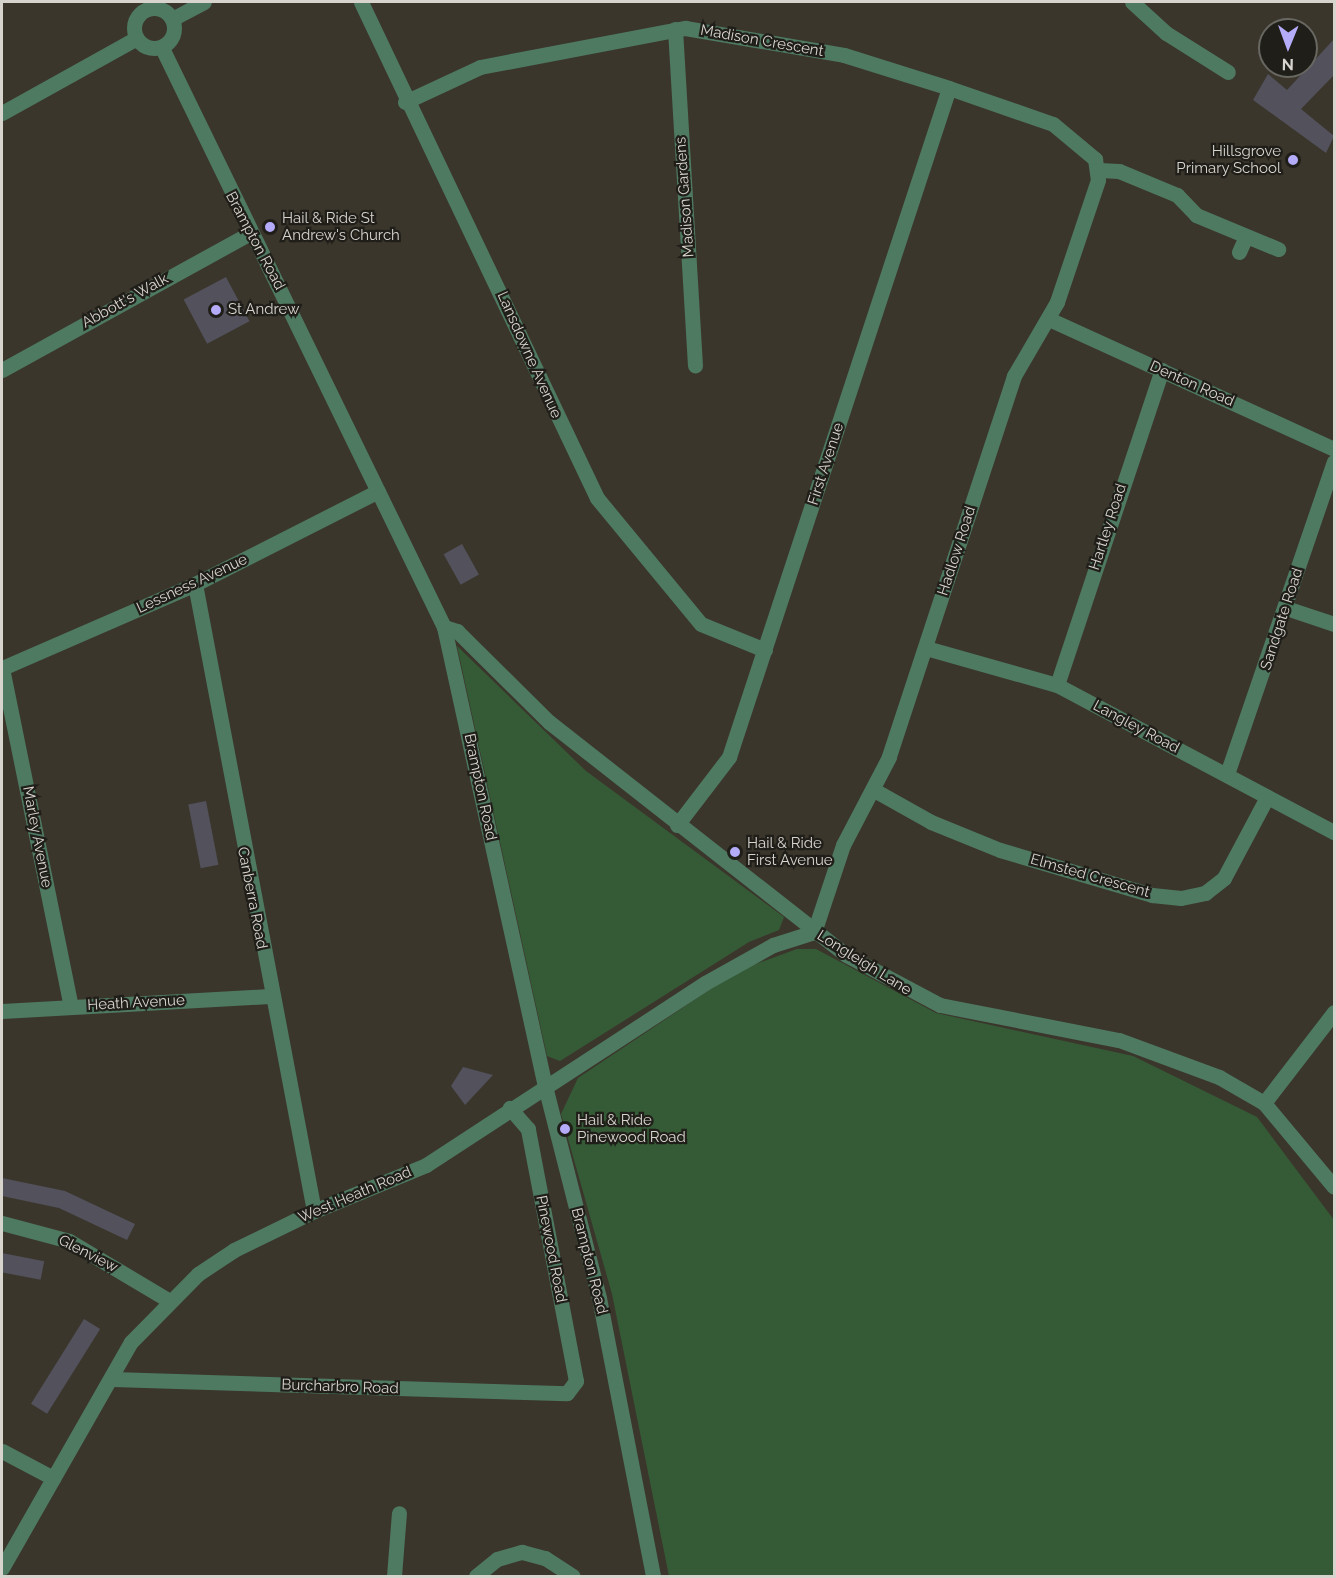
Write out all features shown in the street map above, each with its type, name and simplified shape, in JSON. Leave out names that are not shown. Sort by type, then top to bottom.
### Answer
[{"type":"street","points":[[172,19],[204,2]]},
{"type":"street","name":"Lansdowne Avenue","points":[[361,2],[405,102],[597,498],[701,624],[765,650]]},
{"type":"street","points":[[1132,2],[1167,33],[1228,72]]},
{"type":"street","points":[[143,5],[160,9],[172,19],[173,34],[162,48],[146,46],[137,38],[135,24],[143,5]]},
{"type":"street","name":"Madison Crescent","points":[[405,102],[480,67],[675,29],[844,55],[949,88],[1053,124],[1085,147],[1099,170]]},
{"type":"street","name":"Madison Gardens","points":[[675,29],[695,365]]},
{"type":"street","points":[[2,113],[137,38]]},
{"type":"street","name":"Brampton Road","points":[[162,48],[248,234],[289,305],[444,627],[545,1086],[599,1298],[653,1576]]},
{"type":"street","name":"First Avenue","points":[[677,825],[729,757],[949,88]]},
{"type":"street","points":[[1099,170],[1119,171],[1177,195],[1196,215],[1278,249]]},
{"type":"street","name":"Hadlow Road","points":[[814,932],[843,845],[874,790],[926,648],[1009,389],[1051,320],[1099,170]]},
{"type":"street","name":"Abbott's Walk","points":[[2,370],[248,234]]},
{"type":"street","points":[[1239,252],[1246,236]]},
{"type":"street","name":"Denton Road","points":[[1051,320],[1335,449]]},
{"type":"street","name":"Hartley Road","points":[[1057,686],[1162,370]]},
{"type":"street","name":"Sandgate Road","points":[[1227,774],[1335,462]]},
{"type":"street","name":"Lessness Avenue","points":[[2,668],[195,584],[378,491]]},
{"type":"street","name":"Canberra Road","points":[[195,584],[270,996],[314,1211]]},
{"type":"street","points":[[1286,608],[1335,624]]},
{"type":"street","name":"Longleigh Lane","points":[[444,627],[457,631],[549,722],[677,825],[814,932],[896,985],[940,1005],[1140,1046],[1219,1077],[1264,1103],[1335,1187]]},
{"type":"street","name":"Langley Road","points":[[926,648],[1057,686],[1335,832]]},
{"type":"street","name":"Marley Avenue","points":[[2,668],[71,1006]]},
{"type":"street","name":"Elmsted Crescent","points":[[874,790],[931,822],[1000,850],[1152,895],[1181,898],[1205,893],[1224,878],[1267,797]]},
{"type":"street","name":"West Heath Road","points":[[2,1568],[131,1342],[168,1300],[234,1250],[314,1211],[426,1165],[510,1108],[705,983],[773,945],[814,932]]},
{"type":"street","name":"Heath Avenue","points":[[2,1011],[270,996]]},
{"type":"street","points":[[1264,1103],[1335,1012]]},
{"type":"street","name":"Pinewood Road","points":[[510,1108],[528,1129],[576,1381],[567,1393]]},
{"type":"street","name":"Glenview","points":[[2,1223],[69,1241],[168,1300]]},
{"type":"street","name":"Burcharbro Road","points":[[112,1378],[567,1393]]},
{"type":"street","points":[[2,1451],[53,1478]]},
{"type":"street","points":[[394,1576],[399,1514]]},
{"type":"street","points":[[477,1576],[497,1559],[522,1552],[545,1558],[573,1576]]},
{"type":"green space","points":[[457,646],[586,771],[784,917],[779,930],[749,942],[560,1061],[547,1056]]},
{"type":"green space","points":[[797,949],[816,949],[936,1013],[1133,1056],[1257,1117],[1334,1220],[1334,1576],[669,1576],[612,1294],[561,1114],[578,1078],[739,970]]},
{"type":"building","points":[[1335,38],[1335,74],[1301,109],[1334,136],[1326,153],[1253,100],[1266,78],[1273,78],[1287,90],[1298,78],[1318,78],[1318,56]]},
{"type":"building","name":"St Andrew","points":[[226,277],[249,321],[207,344],[184,300]]},
{"type":"building","points":[[462,544],[479,575],[461,585],[444,554]]},
{"type":"building","points":[[206,801],[218,865],[201,868],[188,804]]},
{"type":"building","points":[[463,1067],[493,1075],[465,1105],[451,1086]]},
{"type":"building","points":[[2,1178],[65,1191],[135,1224],[127,1240],[59,1208],[2,1196]]},
{"type":"building","points":[[2,1253],[44,1261],[41,1280],[2,1272]]},
{"type":"building","points":[[84,1319],[100,1329],[47,1414],[31,1404]]},
{"type":"place","name":"Hillsgrove Primary School","points":[[1293,160]]},
{"type":"place","name":"Hail & Ride St Andrew's Church","points":[[270,227]]},
{"type":"place","name":"St Andrew","points":[[216,310]]},
{"type":"place","name":"Hail & Ride First Avenue","points":[[735,852]]},
{"type":"place","name":"Hail & Ride Pinewood Road","points":[[565,1129]]}]
